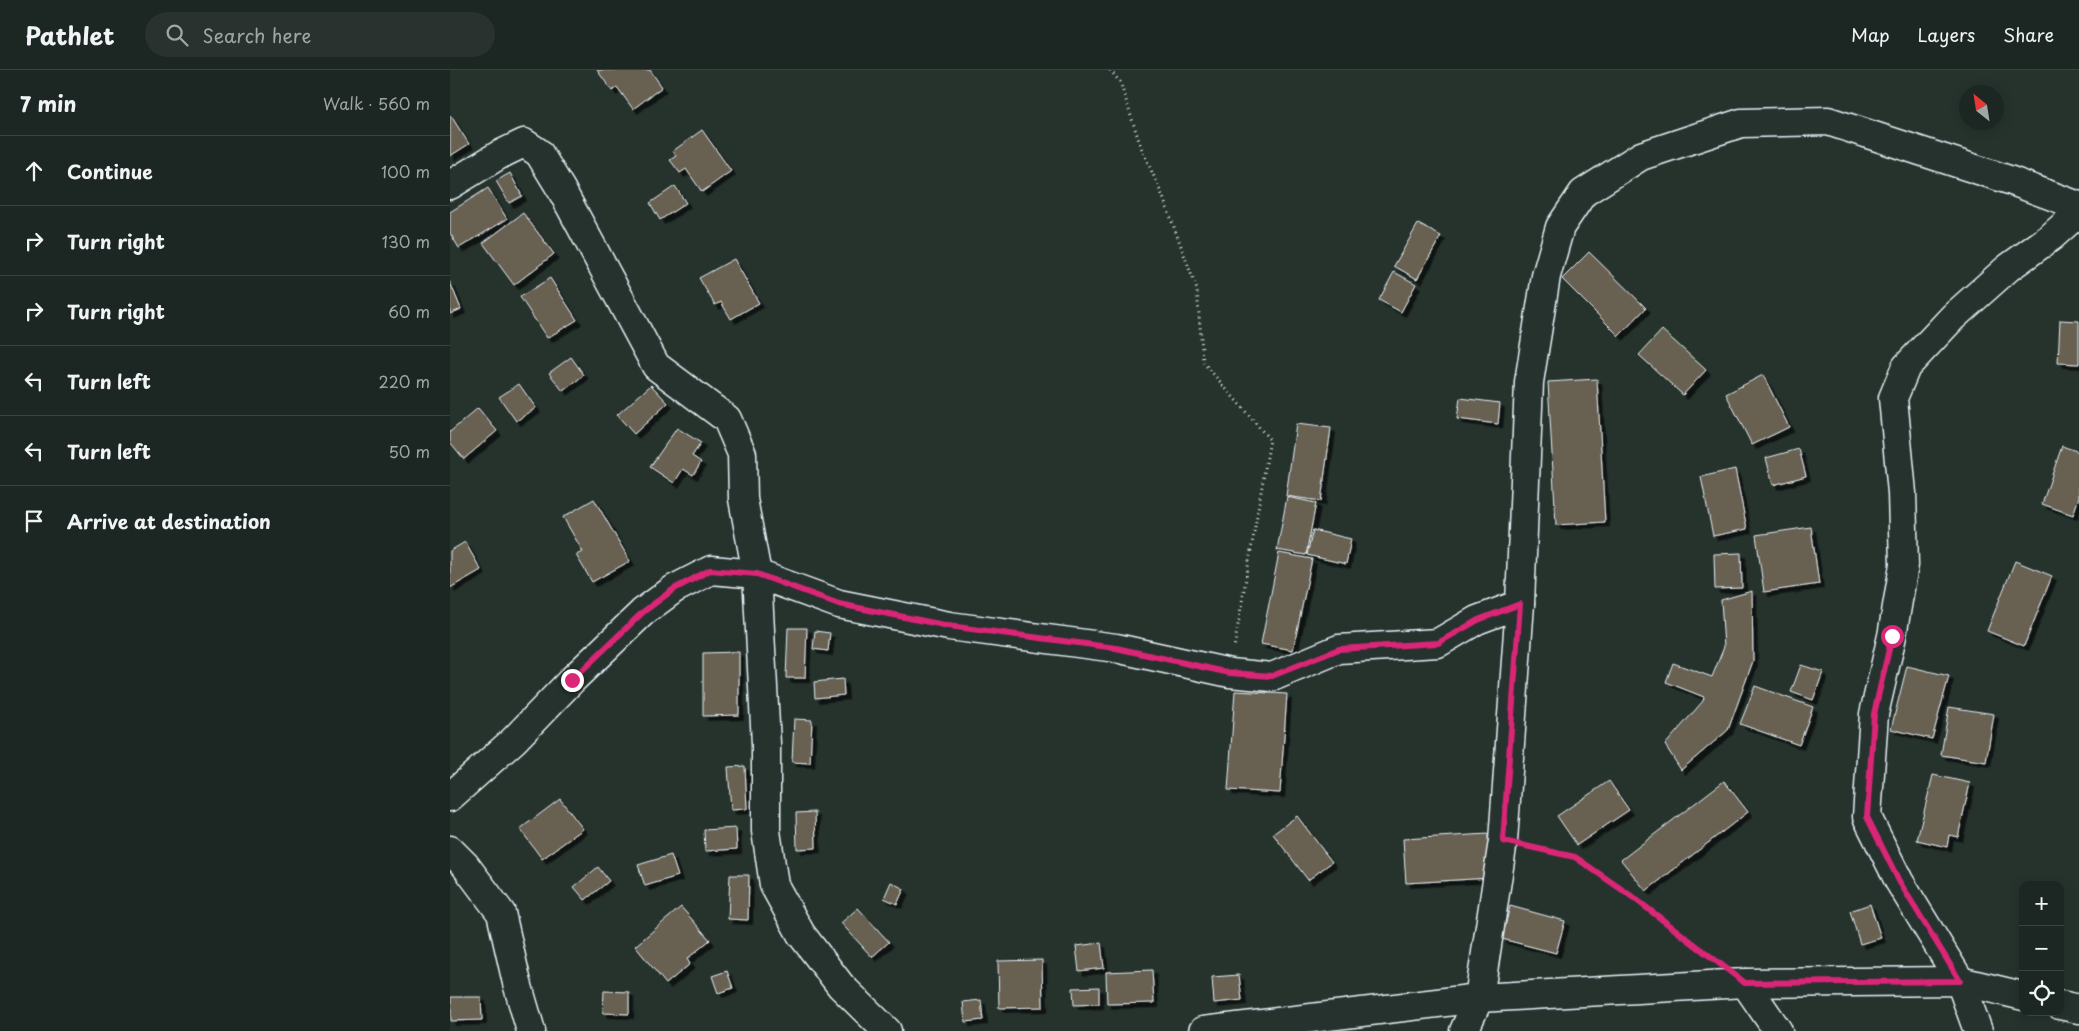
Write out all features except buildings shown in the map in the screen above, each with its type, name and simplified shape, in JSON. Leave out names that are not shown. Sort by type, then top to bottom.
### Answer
[{"type":"street","points":[[1464,1031],[1480,998],[1503,841],[1520,604],[1529,382],[1546,276],[1560,227],[1583,193],[1642,156],[1741,123],[1828,121],[2009,180],[2079,206]]},
{"type":"street","points":[[450,185],[499,155],[524,143],[539,153],[561,189],[656,366],[727,419],[742,454],[743,499],[757,574],[766,744],[766,831],[774,885],[801,934],[812,949],[841,986],[887,1031]]},
{"type":"street","points":[[1978,1031],[1960,981],[1899,881],[1867,817],[1874,714],[1892,636],[1904,565],[1902,494],[1893,398],[1906,367],[1953,317],[2008,268],[2051,237],[2079,212]]},
{"type":"street","points":[[450,797],[514,740],[572,680],[643,612],[674,589],[710,570],[757,574],[839,604],[949,626],[1116,648],[1230,673],[1272,676],[1339,649],[1438,643],[1478,620],[1520,604]]},
{"type":"street","points":[[450,850],[465,865],[501,913],[517,983],[531,1031]]},
{"type":"street","points":[[1203,1031],[1480,998],[1745,983],[1960,981],[2019,995]]},
{"type":"street","points":[[1745,983],[1778,1031]]},
{"type":"street","points":[[2064,1006],[2079,1009]]},
{"type":"path","points":[[1110,70],[1120,82],[1141,147],[1163,197],[1197,290],[1203,362],[1270,440],[1230,673]]},
{"type":"path","points":[[1503,841],[1575,857],[1634,898],[1745,983]]},
{"type":"route","points":[[572,680],[643,612],[674,589],[710,570],[757,574],[839,604],[949,626],[1116,648],[1230,673],[1272,676],[1339,649],[1438,643],[1478,620],[1520,604],[1503,841],[1575,857],[1634,898],[1745,983],[1960,981],[1899,881],[1867,817],[1872,770],[1874,714],[1892,636]]}]
